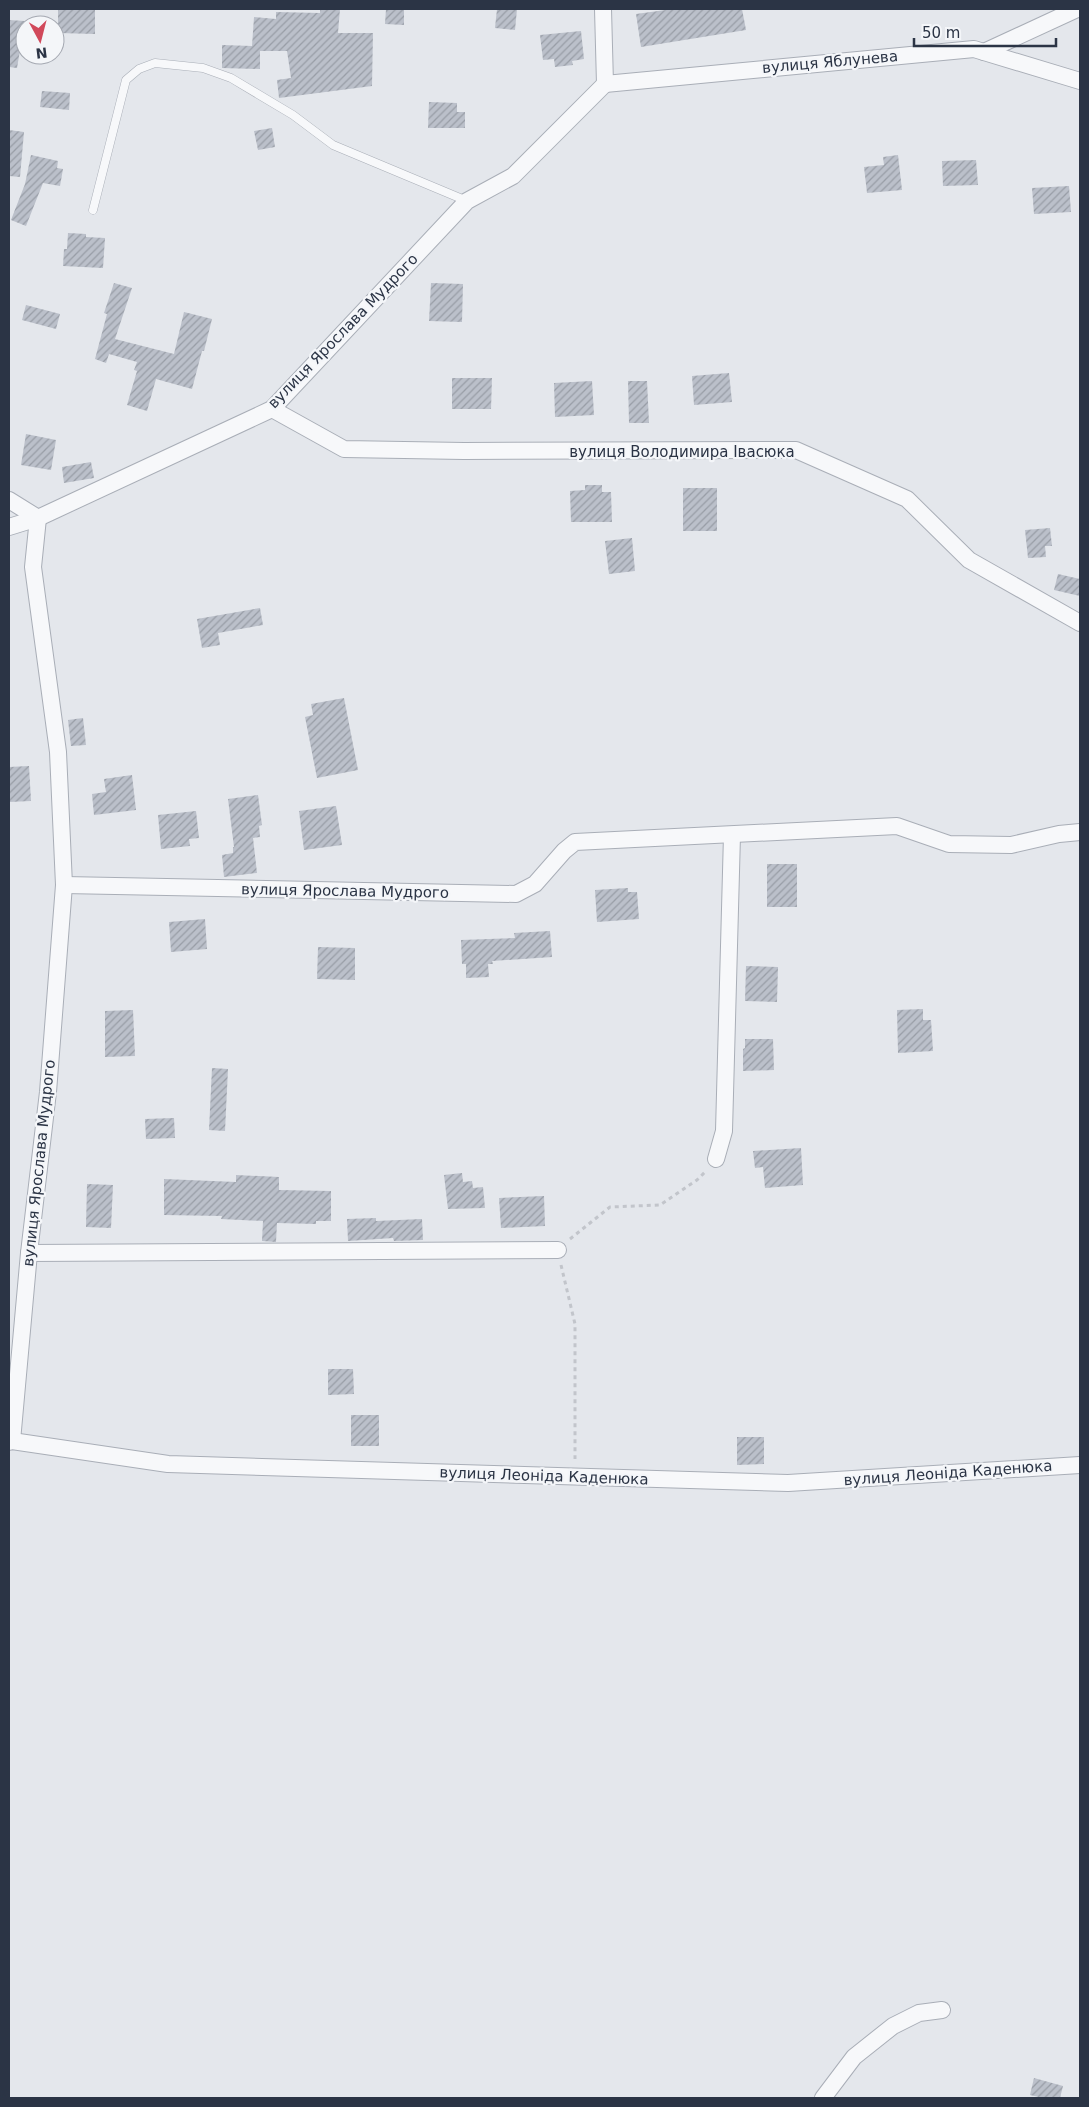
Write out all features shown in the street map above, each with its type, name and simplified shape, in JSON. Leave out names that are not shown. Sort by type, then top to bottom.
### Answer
[{"type":"street","points":[[603,9],[605,84]]},
{"type":"street","points":[[984,52],[1077,9]]},
{"type":"street","name":"вулиця Яблунева","points":[[605,84],[974,49],[1080,81]]},
{"type":"street","name":"вулиця Ярослава Мудрого","points":[[9,528],[38,518],[272,409],[467,201],[513,176],[605,84]]},
{"type":"street","name":"вулиця Володимира Івасюка","points":[[272,409],[344,449],[464,451],[796,450],[907,499],[969,560],[1080,623]]},
{"type":"street","points":[[9,500],[38,518]]},
{"type":"street","name":"вулиця Ярослава Мудрого","points":[[10,1442],[29,1253],[48,1092],[64,885],[58,752],[33,567],[38,518]]},
{"type":"street","points":[[716,1159],[724,1132],[732,835],[897,826],[949,844],[1011,846],[1059,834],[1080,832]]},
{"type":"street","name":"вулиця Ярослава Мудрого","points":[[64,885],[516,894],[535,884],[564,851],[575,842],[732,835]]},
{"type":"street","points":[[29,1253],[558,1250]]},
{"type":"street","name":"вулиця Леоніда Каденюка","points":[[10,1442],[168,1464],[788,1484],[1080,1465]]},
{"type":"street","points":[[822,2098],[854,2057],[893,2026],[919,2013],[942,2010]]},
{"type":"lane","points":[[93,210],[126,80],[139,69],[155,63],[203,68],[231,78],[294,115],[334,145],[467,201]]},
{"type":"path","points":[[575,1477],[575,1324],[558,1250],[610,1208],[660,1205],[696,1180],[716,1159]]},
{"type":"building","points":[[58,9],[95,9],[95,34],[65,33],[65,15],[58,15]]},
{"type":"building","points":[[320,9],[340,9],[338,33],[373,33],[372,86],[279,98],[277,80],[291,78],[287,51],[260,51],[260,69],[222,68],[222,45],[252,46],[254,17],[276,19],[276,12],[320,13]]},
{"type":"building","points":[[386,9],[404,9],[404,25],[385,24]]},
{"type":"building","points":[[497,9],[517,9],[515,30],[495,28]]},
{"type":"building","points":[[673,9],[742,9],[746,30],[641,47],[636,14]]},
{"type":"building","points":[[9,20],[15,20],[15,65],[18,65],[17,68],[9,67]]},
{"type":"building","points":[[581,31],[584,59],[572,61],[573,65],[555,67],[554,59],[543,60],[540,35]]},
{"type":"building","points":[[42,91],[70,93],[69,110],[40,107]]},
{"type":"building","points":[[429,102],[457,103],[457,112],[465,112],[465,128],[428,128]]},
{"type":"building","points":[[272,128],[275,147],[258,150],[254,131]]},
{"type":"building","points":[[9,130],[24,132],[20,177],[9,176]]},
{"type":"building","points":[[31,155],[58,161],[57,168],[63,169],[60,186],[43,183],[26,226],[11,220],[25,184]]},
{"type":"building","points":[[898,155],[902,190],[867,193],[864,167],[884,165],[883,157]]},
{"type":"building","points":[[976,160],[978,185],[943,186],[942,161]]},
{"type":"building","points":[[1069,186],[1071,212],[1034,214],[1032,188]]},
{"type":"building","points":[[68,233],[86,234],[86,237],[105,238],[103,268],[63,266],[64,249],[67,249]]},
{"type":"building","points":[[114,283],[132,288],[115,339],[174,354],[184,312],[212,319],[192,389],[156,379],[147,411],[127,405],[137,371],[134,370],[137,362],[109,354],[106,363],[95,359],[107,314],[104,313]]},
{"type":"building","points":[[431,283],[463,284],[462,322],[429,321]]},
{"type":"building","points":[[26,305],[60,314],[56,329],[22,320]]},
{"type":"building","points":[[729,373],[732,402],[694,405],[692,376]]},
{"type":"building","points":[[452,378],[492,378],[491,409],[452,409]]},
{"type":"building","points":[[592,381],[594,415],[555,417],[554,383]]},
{"type":"building","points":[[628,381],[647,381],[649,423],[629,423]]},
{"type":"building","points":[[26,434],[56,440],[51,470],[21,465]]},
{"type":"building","points":[[91,462],[94,478],[64,483],[62,467]]},
{"type":"building","points":[[585,485],[602,485],[602,492],[611,492],[612,522],[571,522],[570,491],[585,490]]},
{"type":"building","points":[[683,488],[717,488],[717,531],[683,531]]},
{"type":"building","points":[[1050,528],[1052,546],[1045,546],[1046,557],[1028,558],[1025,530]]},
{"type":"building","points":[[632,538],[635,571],[609,574],[605,541]]},
{"type":"building","points":[[1058,574],[1080,579],[1080,596],[1054,590]]},
{"type":"building","points":[[260,608],[263,625],[218,633],[220,645],[202,648],[197,619]]},
{"type":"building","points":[[344,698],[358,770],[317,778],[305,717],[313,715],[311,704]]},
{"type":"building","points":[[83,718],[86,745],[71,746],[68,720]]},
{"type":"building","points":[[29,766],[31,801],[9,802],[9,767]]},
{"type":"building","points":[[132,775],[136,810],[94,815],[92,794],[106,792],[104,779]]},
{"type":"building","points":[[258,795],[262,825],[259,826],[260,837],[253,838],[257,873],[224,877],[222,855],[233,853],[234,847],[228,799]]},
{"type":"building","points":[[336,806],[342,845],[304,850],[299,811]]},
{"type":"building","points":[[196,811],[199,838],[189,839],[190,846],[161,849],[158,815]]},
{"type":"building","points":[[767,864],[797,864],[797,907],[767,907]]},
{"type":"building","points":[[628,888],[628,892],[637,892],[639,919],[597,922],[595,890]]},
{"type":"building","points":[[205,919],[207,949],[171,952],[169,922]]},
{"type":"building","points":[[550,931],[552,957],[492,961],[493,964],[488,964],[489,977],[466,978],[466,964],[462,964],[461,940],[515,938],[514,933]]},
{"type":"building","points":[[318,947],[355,948],[355,980],[317,979]]},
{"type":"building","points":[[746,966],[778,967],[777,1002],[745,1001]]},
{"type":"building","points":[[923,1009],[923,1020],[931,1020],[933,1051],[898,1053],[897,1010]]},
{"type":"building","points":[[133,1010],[135,1056],[105,1057],[105,1011]]},
{"type":"building","points":[[745,1039],[773,1039],[774,1070],[743,1071]]},
{"type":"building","points":[[212,1068],[228,1069],[225,1131],[209,1130]]},
{"type":"building","points":[[174,1118],[175,1138],[146,1139],[145,1119]]},
{"type":"building","points":[[801,1148],[803,1185],[765,1188],[763,1167],[755,1168],[753,1151]]},
{"type":"building","points":[[462,1173],[463,1182],[472,1181],[473,1188],[483,1187],[485,1208],[448,1209],[444,1175]]},
{"type":"building","points":[[236,1175],[279,1177],[279,1190],[331,1191],[331,1221],[316,1221],[316,1224],[277,1223],[276,1242],[262,1241],[263,1221],[221,1219],[222,1216],[164,1215],[164,1179],[236,1182]]},
{"type":"building","points":[[87,1184],[113,1185],[111,1228],[86,1227]]},
{"type":"building","points":[[544,1196],[545,1226],[501,1228],[499,1198]]},
{"type":"building","points":[[376,1218],[376,1221],[422,1219],[423,1240],[394,1241],[393,1238],[348,1241],[347,1219]]},
{"type":"building","points":[[328,1369],[353,1369],[354,1394],[328,1395]]},
{"type":"building","points":[[351,1415],[379,1415],[379,1446],[351,1446]]},
{"type":"building","points":[[737,1437],[764,1437],[764,1464],[737,1465]]},
{"type":"building","points":[[1034,2078],[1063,2086],[1060,2098],[1043,2098],[1030,2095]]}]
